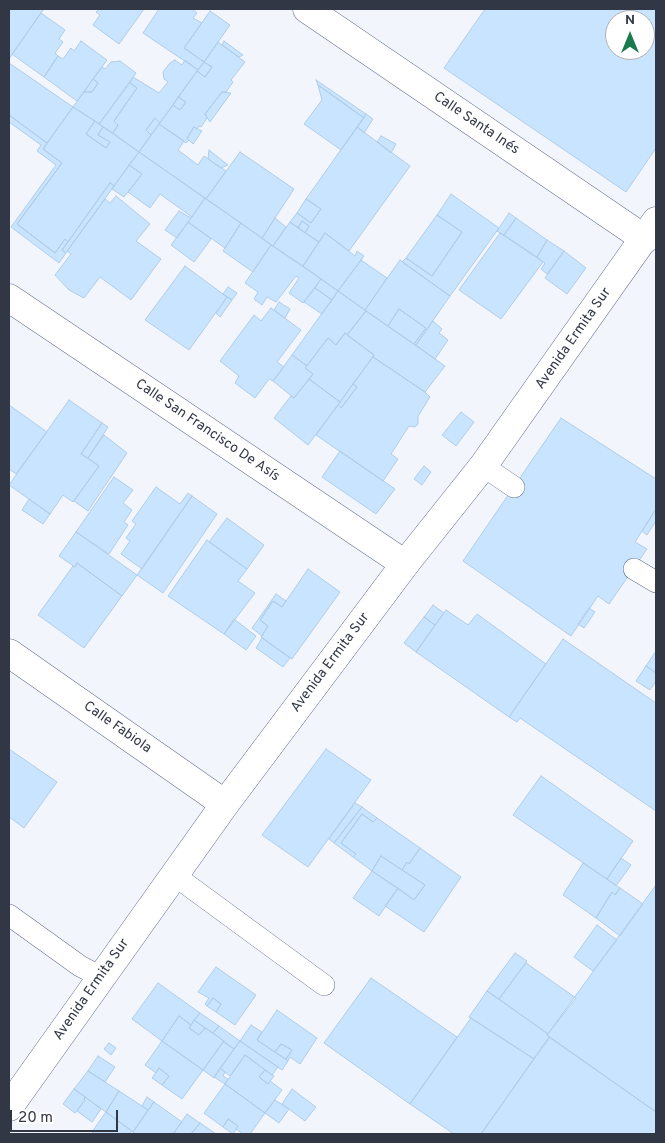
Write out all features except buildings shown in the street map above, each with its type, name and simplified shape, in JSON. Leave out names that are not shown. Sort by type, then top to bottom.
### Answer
[{"type":"street","name":"Calle Santa Inés","points":[[307,9],[650,230]]},
{"type":"street","name":"Avenida Ermita Sur","points":[[9,1107],[225,804],[405,564],[483,466],[650,230]]},
{"type":"street","name":"Calle San Francisco De Asís","points":[[9,298],[405,564]]},
{"type":"street","name":"Calle Fabiola","points":[[9,653],[225,804]]},
{"type":"lane","points":[[483,466],[514,487]]},
{"type":"lane","points":[[634,569],[656,582]]},
{"type":"lane","points":[[174,875],[324,985]]},
{"type":"lane","points":[[9,915],[80,966],[101,977]]}]
